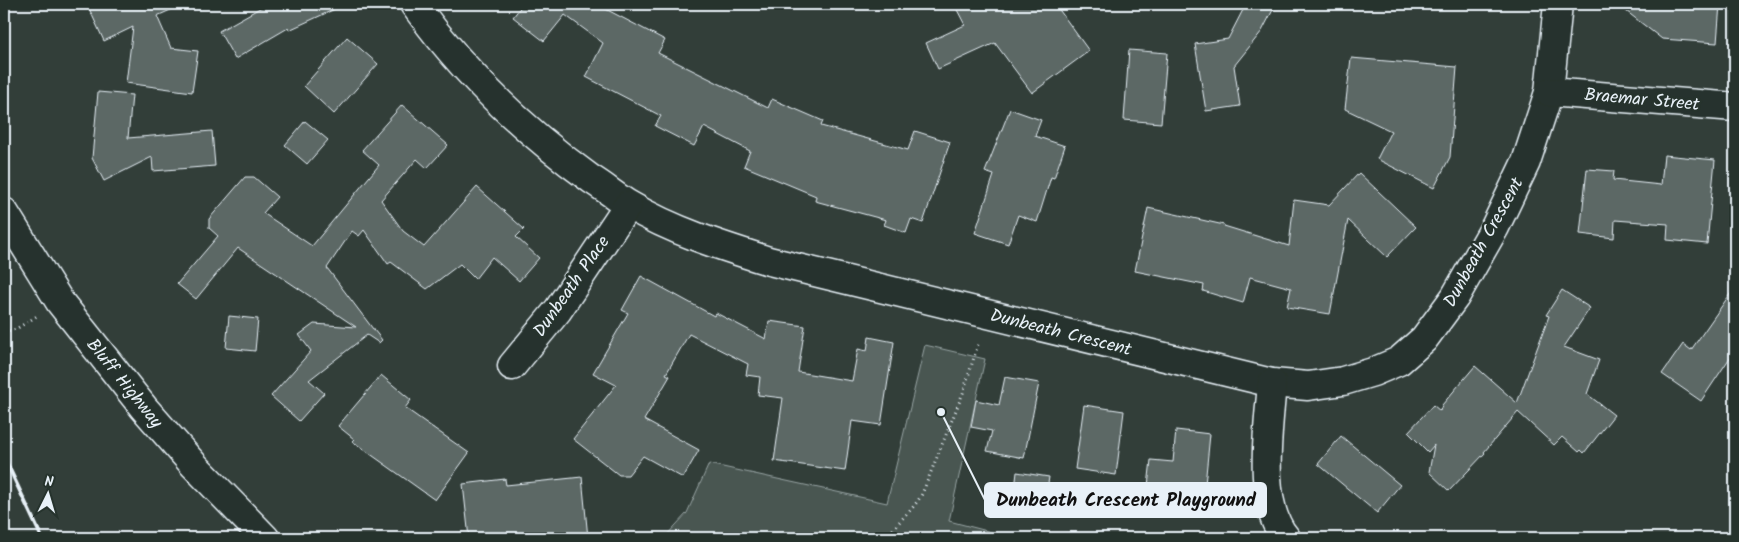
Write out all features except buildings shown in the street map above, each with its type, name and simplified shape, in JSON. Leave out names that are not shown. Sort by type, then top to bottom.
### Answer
[{"type":"main road","name":"Dunbeath Crescent","points":[[414,4],[469,72],[513,117],[566,161],[628,204],[711,244],[761,259],[1272,383],[1308,386],[1343,381],[1373,372],[1399,360],[1424,338],[1455,297],[1495,228],[1526,162],[1549,92],[1558,4]]},
{"type":"main road","name":"Braemar Street","points":[[1549,92],[1735,107]]},
{"type":"main road","name":"Dunbeath Place","points":[[512,366],[558,310],[628,204]]},
{"type":"main road","name":"Bluff Highway","points":[[4,212],[60,302],[194,466],[265,538]]},
{"type":"main road","points":[[1272,383],[1266,463],[1268,492],[1273,514],[1286,538]]},
{"type":"path","points":[[4,332],[16,329],[60,302]]},
{"type":"path","points":[[887,538],[916,505],[930,477],[968,379],[986,314]]},
{"type":"shaded area","points":[[925,345],[985,359],[949,521],[1014,538],[664,538],[687,513],[709,464],[887,503]]},
{"type":"railway","points":[[4,457],[42,538]]},
{"type":"place","name":"Dunbeath Crescent Playground","points":[[941,412]]}]
